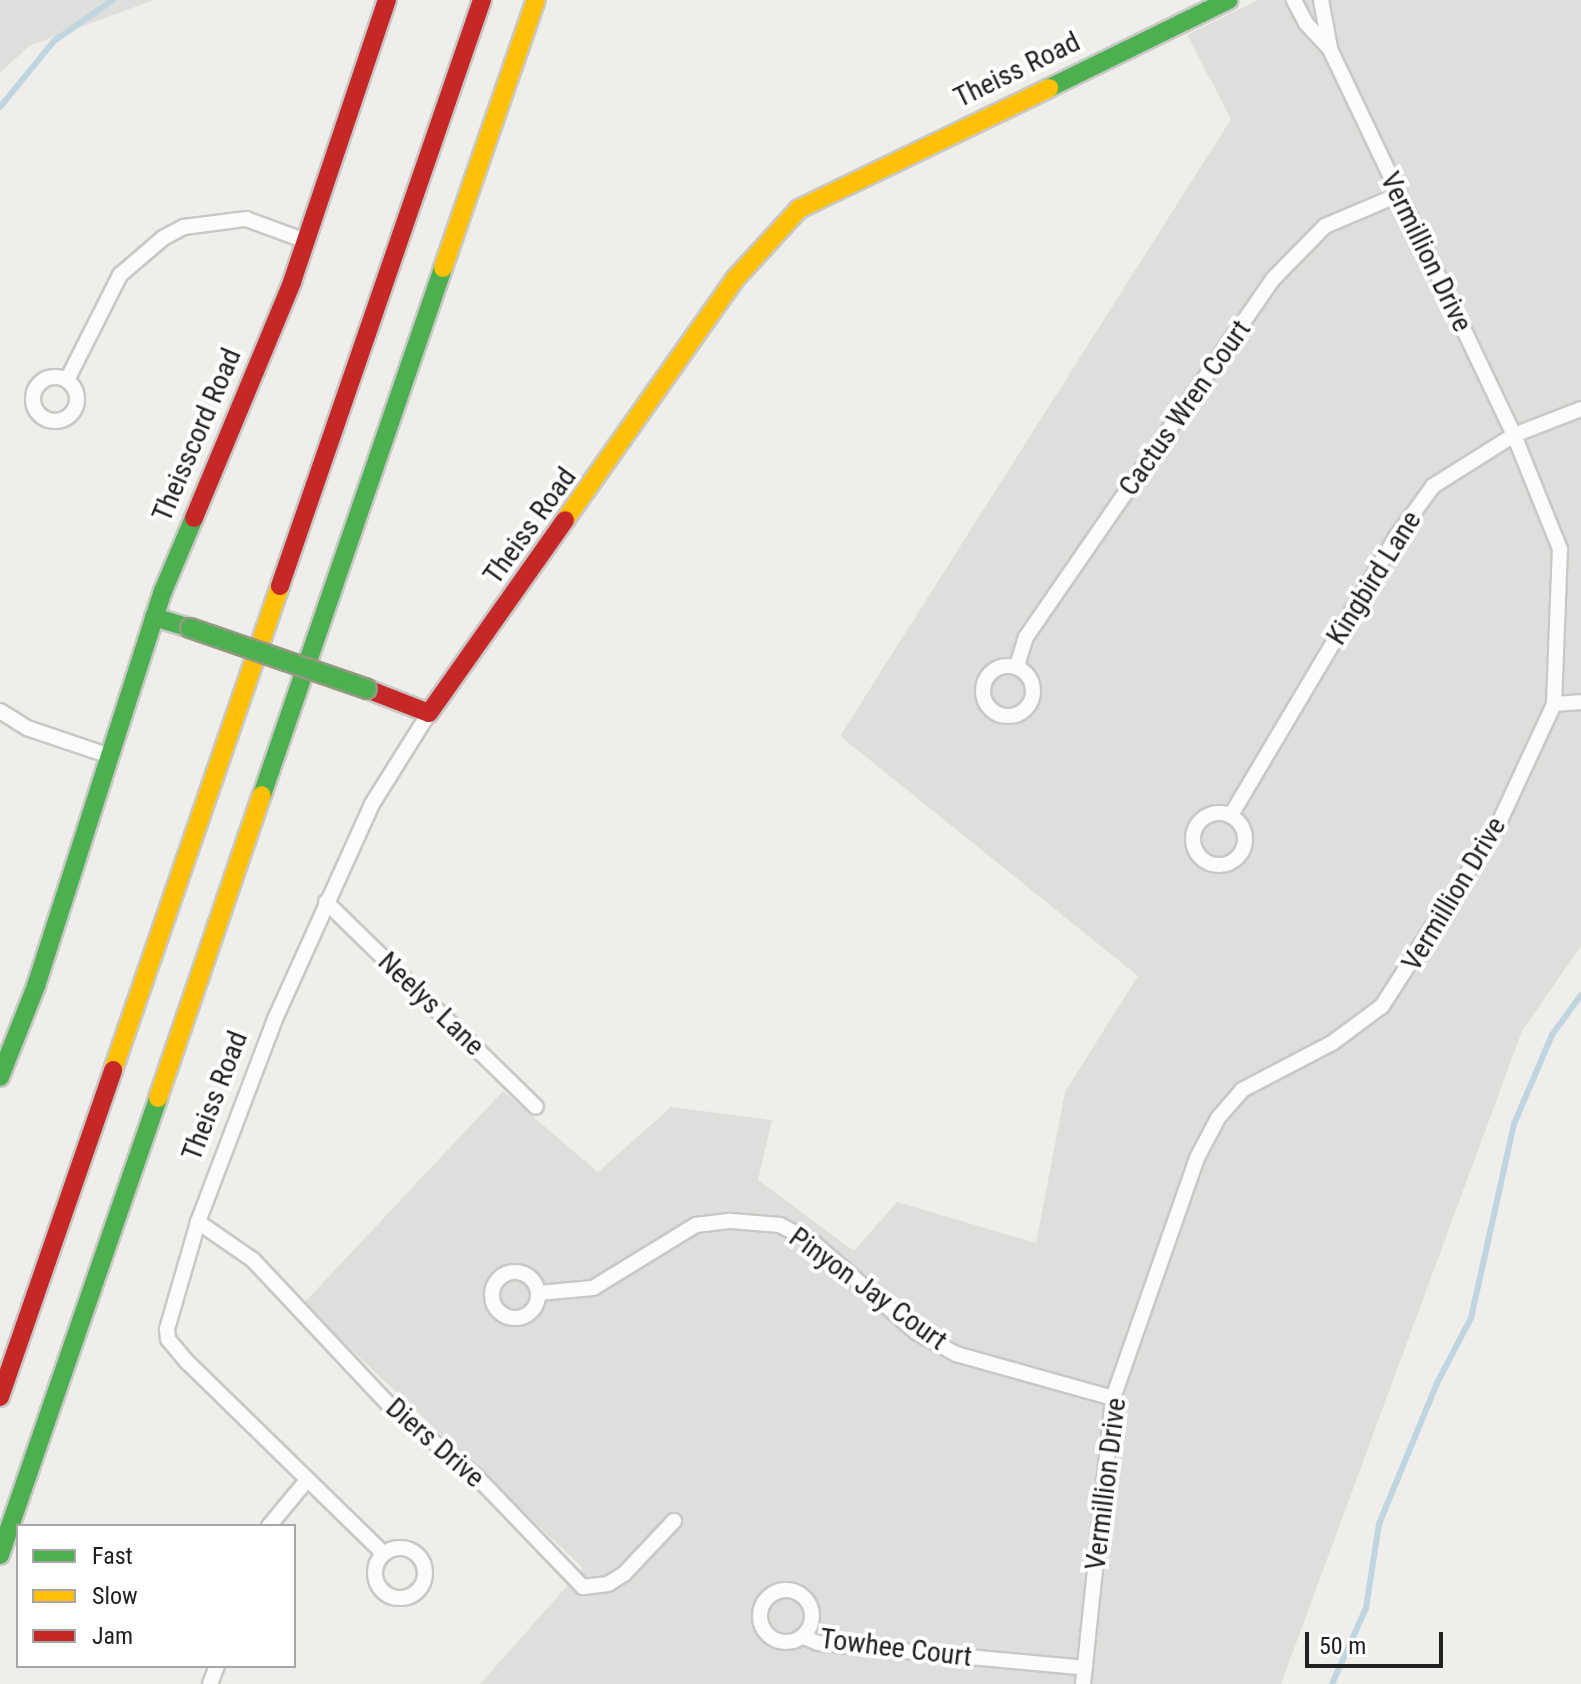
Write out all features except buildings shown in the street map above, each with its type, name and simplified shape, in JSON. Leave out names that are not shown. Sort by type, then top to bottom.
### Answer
[{"type":"main road","name":"Theisscord Road","points":[[154,617],[306,241],[387,0]]},
{"type":"main road","points":[[0,1397],[482,0]]},
{"type":"main road","points":[[0,1555],[536,0]]},
{"type":"main road","name":"Theiss Road","points":[[429,713],[735,279],[784,221],[844,185],[1229,0]]},
{"type":"main road","points":[[0,1077],[40,973],[107,755],[154,617],[429,713]]},
{"type":"street","name":"Vermillion Drive","points":[[1083,1684],[1113,1398],[1197,1158],[1218,1118],[1242,1090],[1332,1043],[1382,1006],[1497,827],[1554,704],[1560,549],[1514,435],[1330,49],[1294,0]]},
{"type":"street","name":"Vermillion Drive","points":[[1321,0],[1330,49]]},
{"type":"street","name":"Cactus Wren Court","points":[[1017,666],[1026,637],[1274,278],[1325,226],[1398,195]]},
{"type":"street","points":[[67,380],[120,275],[163,238],[184,227],[246,219],[306,241]]},
{"type":"street","name":"Kingbird Lane","points":[[1231,815],[1396,537],[1433,486],[1514,435],[1581,409]]},
{"type":"street","points":[[1554,704],[1581,702]]},
{"type":"street","points":[[0,711],[27,728],[107,755]]},
{"type":"street","name":"Theiss Road","points":[[307,1480],[168,1339],[169,1314],[242,1100],[326,902],[388,774],[429,713]]},
{"type":"street","name":"Neelys Lane","points":[[326,902],[536,1107]]},
{"type":"street","name":"Pinyon Jay Court","points":[[539,1293],[593,1288],[696,1225],[731,1221],[780,1225],[814,1243],[916,1332],[956,1354],[1113,1398]]},
{"type":"street","name":"Diers Drive","points":[[198,1222],[253,1260],[392,1408],[477,1477],[583,1587],[608,1584],[624,1574],[674,1521]]},
{"type":"street","points":[[271,1524],[307,1480],[383,1553]]},
{"type":"street","name":"Towhee Court","points":[[804,1637],[818,1643],[1085,1668]]},
{"type":"shaded area","points":[[0,0],[154,0],[29,46],[0,73]]},
{"type":"shaded area","points":[[1258,0],[1581,0],[1581,946],[1522,1031],[1281,1684],[480,1684],[583,1568],[303,1304],[503,1091],[598,1172],[671,1107],[772,1120],[758,1180],[854,1251],[897,1202],[1036,1243],[1065,1092],[1138,976],[840,736],[1231,119],[1187,35]]},
{"type":"waterway","points":[[0,107],[54,41],[113,0]]},
{"type":"waterway","points":[[1332,1684],[1366,1608],[1379,1524],[1437,1383],[1471,1318],[1514,1124],[1552,1035],[1581,995]]},
{"type":"traffic: fast","points":[[1049,88],[1229,0]]},
{"type":"traffic: fast","points":[[262,795],[443,268]]},
{"type":"traffic: fast","points":[[0,1077],[36,986],[163,591],[194,518]]},
{"type":"traffic: fast","points":[[154,617],[190,628]]},
{"type":"traffic: fast","points":[[190,628],[367,689]]},
{"type":"traffic: fast","points":[[0,1555],[158,1098]]},
{"type":"traffic: slow","points":[[443,268],[536,0]]},
{"type":"traffic: slow","points":[[565,520],[735,279],[799,209],[1049,88]]},
{"type":"traffic: slow","points":[[113,1070],[280,586]]},
{"type":"traffic: slow","points":[[158,1098],[262,795]]},
{"type":"traffic: jam","points":[[194,518],[292,282],[387,0]]},
{"type":"traffic: jam","points":[[280,586],[482,0]]},
{"type":"traffic: jam","points":[[367,689],[429,713],[565,520]]},
{"type":"traffic: jam","points":[[0,1397],[113,1070]]}]
